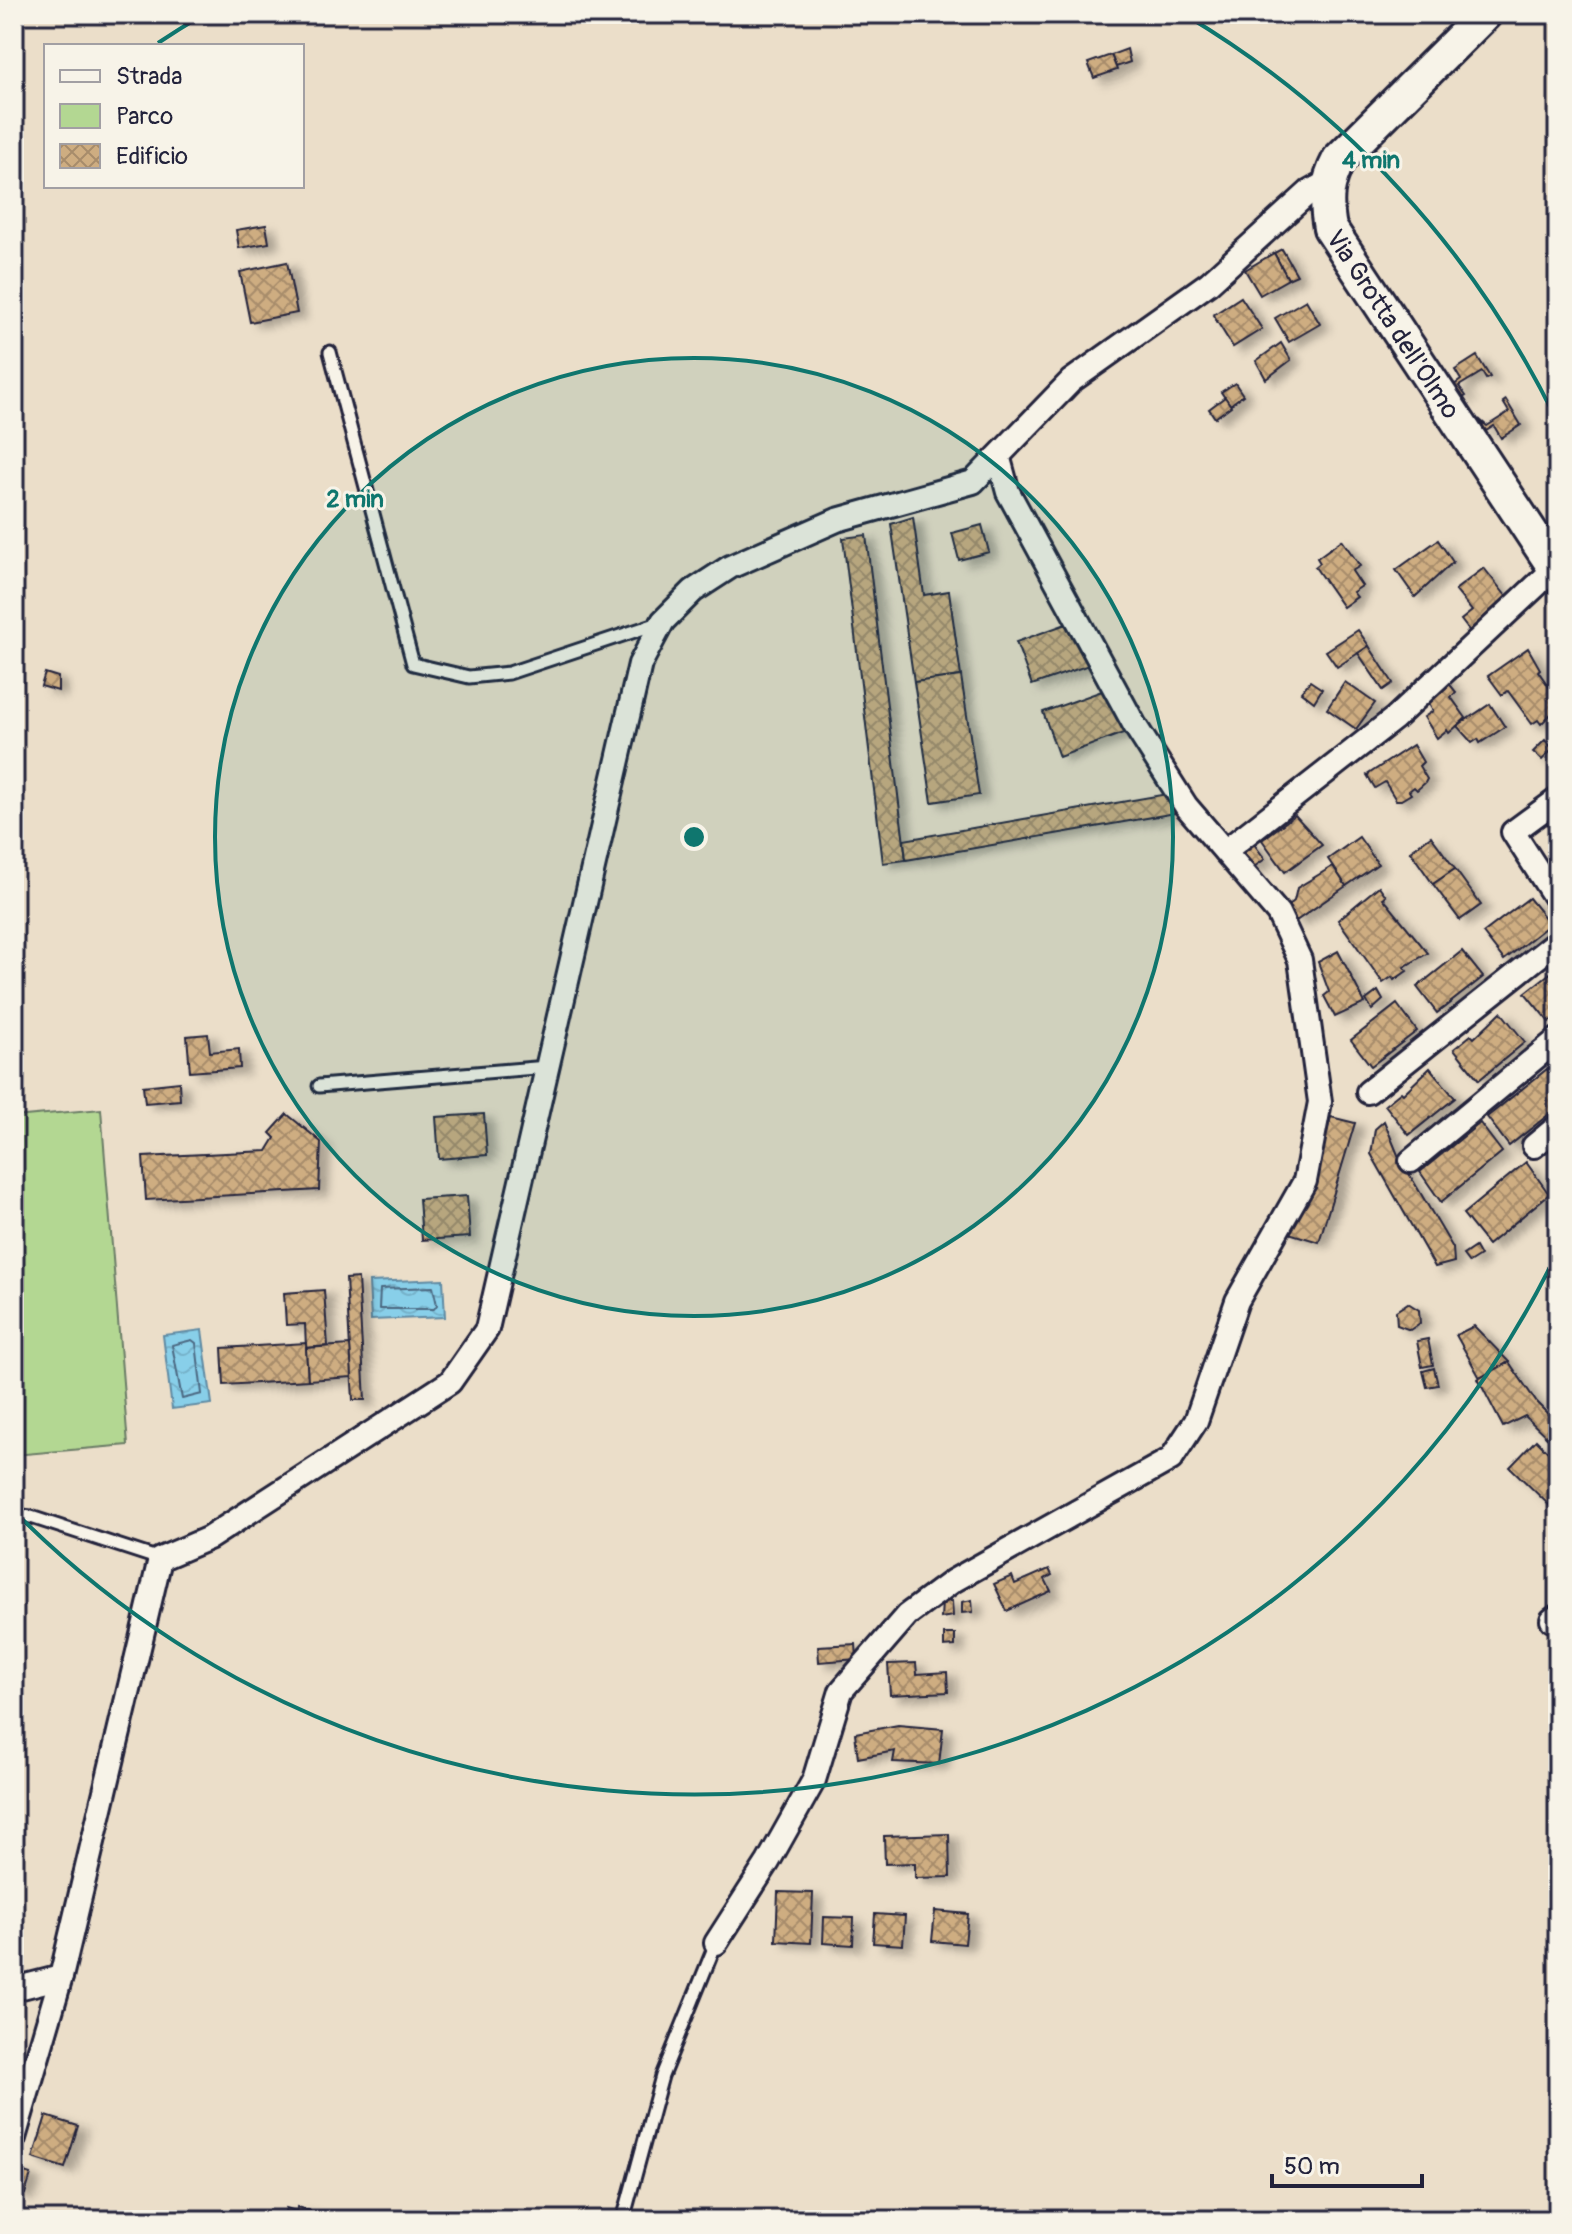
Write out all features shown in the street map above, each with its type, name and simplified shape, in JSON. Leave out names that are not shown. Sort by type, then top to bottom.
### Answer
[{"type":"street","points":[[14,2138],[61,1977],[160,1559],[209,1538],[450,1382],[487,1329],[640,664],[663,621],[693,591],[730,567],[837,520],[973,482],[999,459],[1071,381],[1209,283],[1309,192],[1327,182],[1339,159],[1485,14]]},
{"type":"street","name":"Via Grotta dell'Olmo","points":[[1327,182],[1330,228],[1556,571]]},
{"type":"street","points":[[716,1943],[768,1862],[814,1780],[841,1691],[907,1615],[953,1581],[1112,1488],[1171,1459],[1196,1421],[1237,1301],[1305,1181],[1320,1102],[1300,960],[1278,913],[1186,806],[1134,724],[1008,492],[999,459]]},
{"type":"street","points":[[1225,851],[1395,718],[1556,571]]},
{"type":"street","points":[[1558,799],[1513,832],[1558,902]]},
{"type":"street","points":[[1368,1092],[1558,941]]},
{"type":"street","points":[[1411,1161],[1558,1039]]},
{"type":"street","points":[[1534,1146],[1558,1126]]},
{"type":"street","points":[[14,1989],[61,1977]]},
{"type":"lane","points":[[330,352],[413,664],[469,677],[509,673],[663,621]]},
{"type":"lane","points":[[319,1086],[547,1067]]},
{"type":"lane","points":[[14,1515],[31,1517],[160,1559]]},
{"type":"lane","points":[[623,2220],[662,2076],[716,1943]]},
{"type":"green space","points":[[101,1109],[128,1445],[14,1455],[14,1117]]},
{"type":"water","points":[[443,1279],[445,1317],[371,1320],[369,1282]]},
{"type":"water","points":[[202,1330],[212,1404],[172,1409],[163,1335]]},
{"type":"building","points":[[1127,49],[1130,62],[1116,67],[1111,55]]},
{"type":"building","points":[[1111,55],[1117,70],[1094,78],[1088,63]]},
{"type":"building","points":[[266,225],[269,243],[239,248],[236,230]]},
{"type":"building","points":[[1282,249],[1297,275],[1288,279],[1274,253]]},
{"type":"building","points":[[1274,253],[1288,279],[1260,295],[1245,270]]},
{"type":"building","points":[[287,262],[297,313],[250,322],[240,272]]},
{"type":"building","points":[[1241,297],[1262,329],[1233,347],[1213,315]]},
{"type":"building","points":[[1306,300],[1320,324],[1289,342],[1275,318]]},
{"type":"building","points":[[1281,343],[1291,360],[1266,379],[1256,361]]},
{"type":"building","points":[[1477,356],[1490,377],[1486,379],[1482,372],[1459,386],[1466,396],[1463,398],[1454,385],[1461,380],[1455,370]]},
{"type":"building","points":[[1235,383],[1243,395],[1230,405],[1221,392]]},
{"type":"building","points":[[1225,397],[1231,406],[1215,418],[1209,409]]},
{"type":"building","points":[[1506,400],[1521,425],[1501,438],[1494,426],[1486,431],[1479,419],[1487,426],[1509,412],[1503,402]]},
{"type":"building","points":[[913,517],[924,595],[949,591],[961,676],[914,682],[891,524]]},
{"type":"building","points":[[982,525],[989,552],[959,560],[952,533]]},
{"type":"building","points":[[866,535],[906,860],[883,863],[843,538]]},
{"type":"building","points":[[1342,540],[1360,566],[1352,571],[1362,586],[1353,592],[1357,597],[1343,607],[1315,567],[1320,563],[1317,558]]},
{"type":"building","points":[[1438,540],[1453,562],[1415,597],[1396,570]]},
{"type":"building","points":[[1484,568],[1510,601],[1471,633],[1461,620],[1472,611],[1455,590]]},
{"type":"building","points":[[1066,624],[1089,665],[1032,685],[1016,642]]},
{"type":"building","points":[[1358,630],[1369,646],[1337,667],[1326,651]]},
{"type":"building","points":[[1369,646],[1393,683],[1383,690],[1358,653]]},
{"type":"building","points":[[1528,648],[1540,669],[1538,671],[1554,694],[1558,692],[1558,707],[1541,724],[1538,720],[1532,724],[1508,691],[1502,695],[1488,676]]},
{"type":"building","points":[[45,673],[58,677],[58,691],[41,686]]},
{"type":"building","points":[[961,676],[979,795],[932,802],[914,682]]},
{"type":"building","points":[[1443,676],[1456,692],[1451,697],[1466,718],[1449,733],[1447,730],[1437,738],[1424,717],[1433,711],[1423,694]]},
{"type":"building","points":[[1310,681],[1322,689],[1314,702],[1301,692]]},
{"type":"building","points":[[1345,682],[1375,703],[1356,729],[1327,709]]},
{"type":"building","points":[[1102,691],[1126,732],[1059,757],[1043,712]]},
{"type":"building","points":[[1490,704],[1505,727],[1480,743],[1478,739],[1472,743],[1457,726]]},
{"type":"building","points":[[1545,740],[1553,749],[1542,760],[1533,752]]},
{"type":"building","points":[[1413,745],[1423,762],[1419,766],[1427,779],[1417,790],[1414,787],[1409,791],[1411,794],[1396,800],[1385,782],[1375,788],[1367,775]]},
{"type":"building","points":[[1167,794],[1181,812],[906,860],[904,840]]},
{"type":"building","points":[[1558,808],[1558,831],[1554,834],[1543,818]]},
{"type":"building","points":[[1295,815],[1322,845],[1285,872],[1262,840]]},
{"type":"building","points":[[1431,836],[1455,869],[1433,884],[1410,851]]},
{"type":"building","points":[[1359,837],[1378,864],[1346,886],[1328,859]]},
{"type":"building","points":[[1251,840],[1265,859],[1251,869],[1237,851]]},
{"type":"building","points":[[1333,866],[1346,886],[1296,921],[1287,907],[1294,901],[1297,888]]},
{"type":"building","points":[[1455,869],[1481,905],[1460,920],[1433,884]]},
{"type":"building","points":[[1379,886],[1386,896],[1383,898],[1428,953],[1404,967],[1407,971],[1394,980],[1392,977],[1383,983],[1338,920]]},
{"type":"building","points":[[1529,898],[1550,924],[1504,960],[1483,933]]},
{"type":"building","points":[[1338,951],[1365,1003],[1335,1017],[1324,996],[1329,992],[1318,962]]},
{"type":"building","points":[[1462,951],[1483,977],[1437,1013],[1417,987]]},
{"type":"building","points":[[1558,967],[1558,1015],[1549,1022],[1525,993]]},
{"type":"building","points":[[1378,991],[1383,1000],[1372,1010],[1366,1000]]},
{"type":"building","points":[[1397,1004],[1417,1031],[1371,1066],[1351,1040]]},
{"type":"building","points":[[1501,1012],[1525,1042],[1479,1080],[1454,1049],[1471,1035],[1474,1038]]},
{"type":"building","points":[[208,1034],[210,1052],[239,1049],[240,1068],[190,1072],[187,1036]]},
{"type":"building","points":[[1430,1068],[1455,1098],[1409,1135],[1385,1105],[1401,1092],[1403,1094]]},
{"type":"building","points":[[1547,1069],[1558,1082],[1558,1107],[1509,1146],[1487,1117]]},
{"type":"building","points":[[179,1082],[180,1100],[145,1103],[143,1086]]},
{"type":"building","points":[[287,1114],[321,1142],[319,1190],[146,1200],[143,1157],[267,1151],[275,1138],[270,1133]]},
{"type":"building","points":[[484,1114],[487,1155],[439,1159],[436,1117]]},
{"type":"building","points":[[1331,1117],[1355,1123],[1319,1242],[1285,1232],[1313,1183]]},
{"type":"building","points":[[1384,1121],[1398,1155],[1453,1248],[1454,1262],[1435,1267],[1371,1154],[1375,1129]]},
{"type":"building","points":[[1480,1123],[1502,1152],[1441,1202],[1420,1172]]},
{"type":"building","points":[[1526,1162],[1549,1194],[1488,1245],[1463,1214]]},
{"type":"building","points":[[467,1196],[470,1237],[422,1240],[419,1199]]},
{"type":"building","points":[[1475,1247],[1480,1256],[1469,1263],[1463,1255]]},
{"type":"building","points":[[358,1278],[365,1400],[353,1400],[346,1279]]},
{"type":"building","points":[[324,1290],[328,1346],[306,1348],[305,1324],[286,1325],[284,1293]]},
{"type":"building","points":[[1408,1303],[1419,1310],[1420,1323],[1410,1330],[1397,1325],[1396,1311]]},
{"type":"building","points":[[1474,1326],[1509,1362],[1480,1378],[1456,1335]]},
{"type":"building","points":[[1428,1339],[1433,1365],[1422,1367],[1417,1341]]},
{"type":"building","points":[[306,1343],[308,1380],[224,1385],[222,1348]]},
{"type":"building","points":[[350,1345],[352,1377],[308,1380],[306,1348]]},
{"type":"building","points":[[1509,1362],[1537,1403],[1558,1424],[1558,1448],[1525,1416],[1503,1427],[1478,1379]]},
{"type":"building","points":[[1434,1368],[1438,1385],[1427,1387],[1423,1371]]},
{"type":"building","points":[[1536,1440],[1558,1462],[1556,1512],[1510,1467]]},
{"type":"building","points":[[1049,1569],[1052,1575],[1045,1579],[1051,1591],[1007,1611],[994,1584],[1012,1576],[1015,1584]]},
{"type":"building","points":[[972,1600],[973,1612],[962,1613],[962,1602]]},
{"type":"building","points":[[952,1601],[953,1616],[941,1618],[942,1602]]},
{"type":"building","points":[[944,1634],[955,1634],[955,1646],[944,1647]]},
{"type":"building","points":[[856,1644],[857,1659],[819,1662],[818,1646]]},
{"type":"building","points":[[916,1663],[917,1674],[947,1672],[948,1692],[890,1695],[888,1664]]},
{"type":"building","points":[[898,1725],[943,1729],[939,1764],[893,1762],[895,1751],[858,1758],[855,1733]]},
{"type":"building","points":[[949,1834],[950,1877],[915,1878],[915,1863],[885,1864],[884,1836]]},
{"type":"building","points":[[778,1892],[813,1893],[811,1943],[776,1941]]},
{"type":"building","points":[[935,1911],[968,1914],[965,1944],[932,1941]]},
{"type":"building","points":[[875,1914],[905,1916],[903,1945],[873,1943]]},
{"type":"building","points":[[824,1917],[854,1918],[853,1945],[823,1943]]},
{"type":"building","points":[[46,2116],[78,2126],[65,2168],[33,2158]]},
{"type":"building","points":[[15,2170],[31,2175],[25,2194],[14,2191]]},
{"type":"building","points":[[298,2207],[319,2214],[317,2220],[282,2220],[286,2208],[296,2211]]}]
